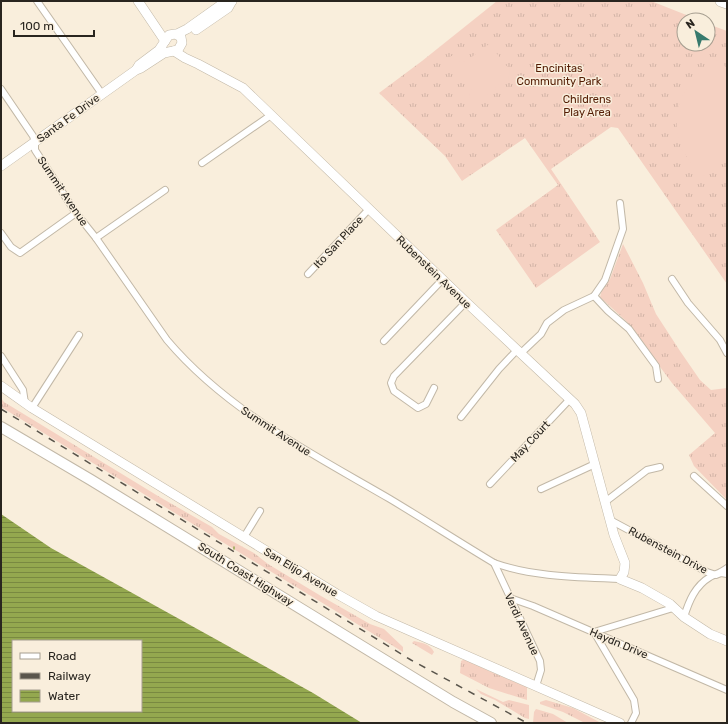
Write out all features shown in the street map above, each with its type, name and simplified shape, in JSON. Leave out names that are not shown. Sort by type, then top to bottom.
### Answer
[{"type":"highway","points":[[721,1],[727,3]]},
{"type":"main road","points":[[138,1],[165,41]]},
{"type":"main road","name":"Santa Fe Drive","points":[[1,166],[136,70],[162,54],[176,43],[187,29],[225,2],[232,1]]},
{"type":"main road","points":[[153,23],[166,32],[176,43]]},
{"type":"main road","name":"Santa Fe Drive","points":[[136,70],[139,64],[160,50],[166,38],[176,43]]},
{"type":"main road","name":"Rubenstein Avenue","points":[[176,43],[198,64],[243,88],[466,302],[575,404],[581,413],[614,535],[625,563],[624,572],[620,579]]},
{"type":"main road","name":"San Elijo Avenue","points":[[1,386],[28,405],[335,593],[376,616],[620,723]]},
{"type":"main road","name":"South Coast Highway","points":[[1,427],[92,480],[453,702],[491,723]]},
{"type":"main road","points":[[620,579],[642,588],[670,604],[684,617],[710,634],[727,641]]},
{"type":"street","points":[[37,1],[102,94]]},
{"type":"street","name":"Summit Avenue","points":[[1,89],[33,135],[35,150],[76,213],[96,238],[167,340],[176,351],[207,381],[245,412],[268,428],[494,562],[508,568],[560,576],[620,579]]},
{"type":"street","points":[[202,163],[271,115]]},
{"type":"street","points":[[96,238],[165,190]]},
{"type":"street","points":[[460,417],[499,369],[541,334],[547,323],[564,310],[594,296],[605,280],[623,229],[620,203]]},
{"type":"street","name":"Ito San Place","points":[[308,274],[369,209]]},
{"type":"street","points":[[1,233],[11,247],[20,253],[76,213]]},
{"type":"street","points":[[384,341],[443,279]]},
{"type":"street","points":[[672,279],[688,303],[720,340],[727,353]]},
{"type":"street","points":[[594,296],[608,311],[629,329],[656,366],[658,379]]},
{"type":"street","points":[[434,388],[426,404],[418,408],[394,391],[392,383],[394,376],[466,302]]},
{"type":"street","points":[[28,405],[79,335]]},
{"type":"street","points":[[1,356],[23,390],[28,405]]},
{"type":"street","name":"May Court","points":[[490,484],[570,399]]},
{"type":"street","points":[[541,489],[594,464]]},
{"type":"street","points":[[605,502],[647,470],[660,467]]},
{"type":"street","points":[[694,476],[727,506]]},
{"type":"street","points":[[244,537],[260,512]]},
{"type":"street","name":"Rubenstein Drive","points":[[610,520],[700,568],[716,575],[721,573],[727,574]]},
{"type":"street","name":"Verdi Avenue","points":[[494,562],[540,661],[541,670],[536,686]]},
{"type":"street","points":[[684,617],[691,596],[700,585],[727,568]]},
{"type":"street","name":"Haydn Drive","points":[[510,598],[594,632],[727,690]]},
{"type":"street","points":[[631,723],[636,713],[634,700],[594,632],[673,608]]},
{"type":"green space","name":"Encinitas Community Park","points":[[497,1],[651,1],[679,12],[676,12],[676,52],[716,52],[716,27],[727,31],[727,284],[618,128],[611,127],[551,169],[600,242],[536,288],[496,230],[558,185],[525,138],[462,181],[445,156],[379,93],[422,61]]},
{"type":"green space","points":[[489,44],[510,70],[508,81],[496,86],[495,91],[491,95],[487,94],[479,102],[474,102],[470,99],[469,94],[472,89],[470,84],[463,82],[445,60],[453,55],[458,61],[465,62]]},
{"type":"green space","points":[[719,59],[727,69],[727,159],[701,178],[682,150],[677,130],[677,111],[682,96],[693,80],[703,68]]},
{"type":"green space","points":[[623,244],[643,283],[656,314],[700,380],[711,390],[727,388],[727,500],[694,466],[689,455],[715,433],[672,383],[626,321],[600,297],[602,290],[610,279]]},
{"type":"green space","points":[[1,398],[4,402],[158,496],[212,527],[219,534],[254,553],[268,564],[321,596],[370,624],[384,629],[403,647],[403,652],[1,407]]},
{"type":"green space","points":[[414,641],[423,643],[434,652],[432,655],[412,643]]},
{"type":"green space","points":[[465,659],[527,687],[527,700],[489,688],[460,673],[461,661]]},
{"type":"green space","points":[[476,689],[503,702],[509,700],[529,705],[529,719],[481,694]]},
{"type":"green space","points":[[546,700],[573,708],[601,723],[585,723],[563,712],[540,704],[540,702]]},
{"type":"green space","points":[[536,709],[553,714],[568,723],[533,723],[534,712]]},
{"type":"water","points":[[1,514],[51,548],[313,693],[362,723],[1,723]]},
{"type":"railway","points":[[1,409],[411,660],[527,723]]},
{"type":"park label","name":"Childrens Play Area","points":[[587,105]]}]
